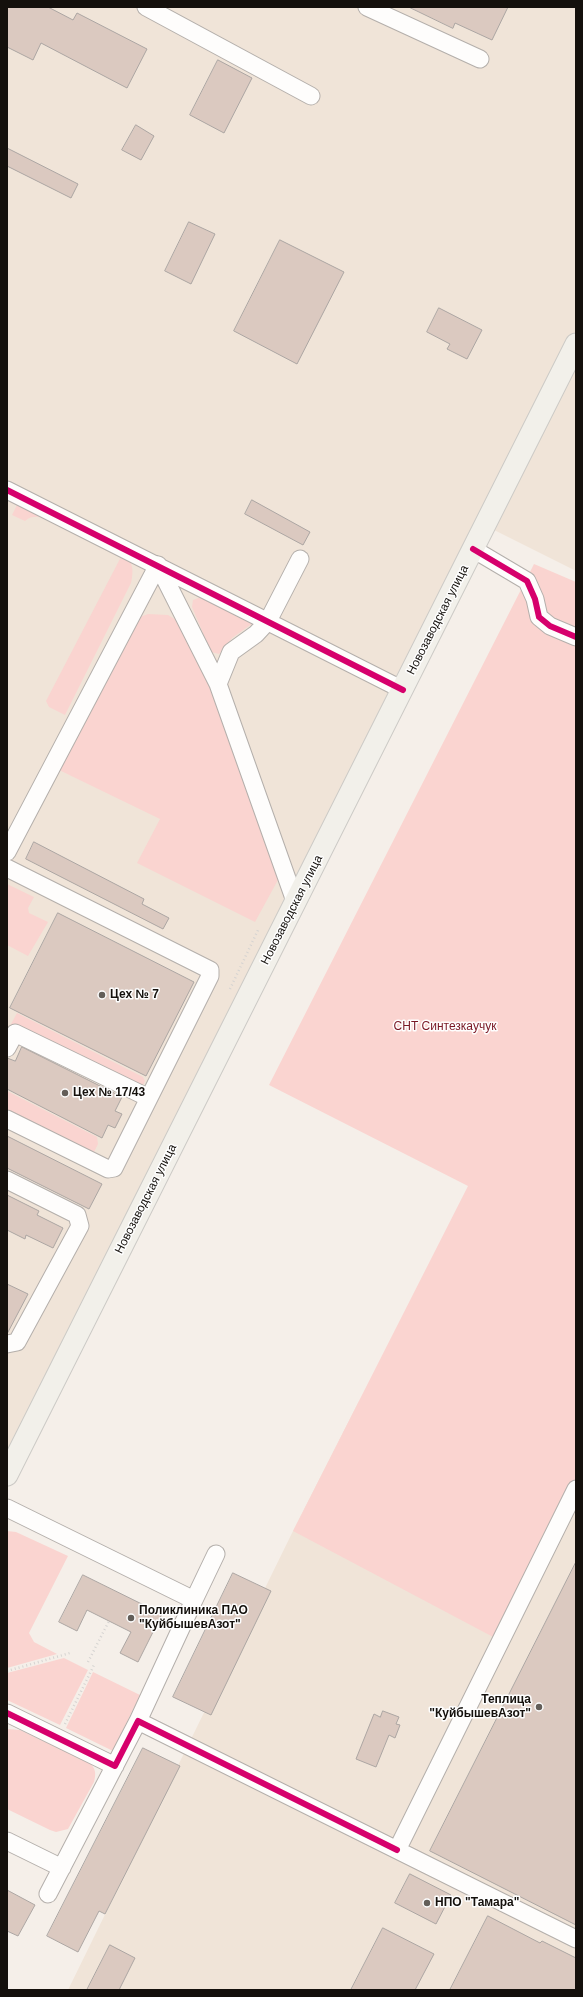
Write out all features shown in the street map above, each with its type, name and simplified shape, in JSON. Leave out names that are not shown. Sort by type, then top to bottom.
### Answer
[{"type":"main road","name":"Новозаводская улица","points":[[7,1475],[296,904],[576,344]]},
{"type":"street","points":[[146,7],[311,96]]},
{"type":"street","points":[[367,7],[480,59]]},
{"type":"street","points":[[7,490],[403,690]]},
{"type":"street","points":[[473,549],[527,581],[535,599],[539,617],[550,626],[576,637]]},
{"type":"street","points":[[218,684],[231,652],[256,634],[268,621],[300,559]]},
{"type":"street","points":[[158,565],[218,684],[296,904]]},
{"type":"street","points":[[7,852],[158,565]]},
{"type":"street","points":[[7,868],[210,970],[210,976],[114,1168],[108,1169],[7,1119]]},
{"type":"street","points":[[7,1048],[15,1033],[149,1098]]},
{"type":"street","points":[[7,1180],[77,1215],[80,1226],[18,1342],[7,1344]]},
{"type":"street","points":[[397,1850],[576,1489]]},
{"type":"street","points":[[7,1508],[194,1600]]},
{"type":"street","points":[[48,1894],[138,1721],[216,1554]]},
{"type":"street","points":[[7,1713],[115,1766]]},
{"type":"street","points":[[138,1721],[576,1939]]},
{"type":"street","points":[[7,1841],[62,1868]]},
{"type":"path","points":[[88,1662],[109,1621]]},
{"type":"path","points":[[7,1672],[70,1653]]},
{"type":"path","points":[[62,1730],[94,1665]]},
{"type":"shaded area","points":[[7,7],[576,7],[576,344],[7,1454]]},
{"type":"shaded area","points":[[576,352],[576,571],[488,527]]},
{"type":"shaded area","points":[[359,1401],[576,1507],[576,1990],[68,1990],[293,1531]]},
{"type":"green space","points":[[18,503],[48,518],[33,517],[25,521],[12,515]]},
{"type":"green space","points":[[123,553],[129,559],[132,566],[131,583],[65,715],[49,707],[46,701]]},
{"type":"green space","name":"СНТ Синтезкаучук","points":[[534,564],[576,582],[576,1506],[495,1638],[293,1531],[468,1186],[269,1085]]},
{"type":"green space","points":[[201,597],[253,623],[232,638],[219,654],[211,652],[192,607],[193,600]]},
{"type":"green space","points":[[148,614],[168,615],[178,621],[207,679],[279,868],[279,878],[255,922],[137,863],[160,819],[57,769],[133,623],[140,617]]},
{"type":"green space","points":[[7,884],[34,897],[28,908],[29,913],[48,922],[28,956],[7,945]]},
{"type":"green space","points":[[17,1013],[143,1077],[145,1081],[142,1087],[138,1089],[10,1026]]},
{"type":"green space","points":[[7,1091],[97,1137],[98,1144],[93,1154],[7,1115]]},
{"type":"green space","points":[[7,1531],[16,1532],[68,1556],[29,1633],[34,1642],[57,1654],[7,1668]]},
{"type":"green space","points":[[64,1658],[88,1670],[60,1725],[7,1700],[7,1673]]},
{"type":"green space","points":[[93,1672],[140,1695],[113,1751],[66,1728]]},
{"type":"green space","points":[[7,1729],[20,1730],[90,1763],[93,1767],[95,1774],[94,1782],[68,1829],[56,1832],[7,1809]]},
{"type":"building","points":[[7,7],[48,7],[73,20],[77,13],[147,49],[127,88],[41,43],[33,60],[7,47]]},
{"type":"building","points":[[409,7],[508,7],[492,40],[455,23],[453,28]]},
{"type":"building","points":[[218,60],[252,78],[224,133],[190,115]]},
{"type":"building","points":[[136,125],[154,136],[141,160],[122,150]]},
{"type":"building","points":[[7,148],[78,184],[71,198],[7,166]]},
{"type":"building","points":[[189,222],[215,234],[191,284],[165,271]]},
{"type":"building","points":[[280,240],[344,272],[297,364],[234,331]]},
{"type":"building","points":[[439,308],[482,330],[467,359],[447,349],[450,344],[427,332]]},
{"type":"building","points":[[252,500],[310,532],[303,545],[245,514]]},
{"type":"building","points":[[34,842],[144,899],[142,904],[169,918],[163,929],[26,859]]},
{"type":"building","name":"Цех № 7","points":[[58,913],[194,982],[146,1076],[10,1008]]},
{"type":"building","name":"Цех № 17/43","points":[[22,1047],[122,1097],[115,1111],[122,1114],[115,1128],[108,1125],[102,1138],[7,1089],[7,1058],[15,1061]]},
{"type":"building","points":[[7,1136],[102,1184],[89,1209],[7,1168]]},
{"type":"building","points":[[7,1195],[39,1211],[37,1215],[63,1228],[53,1248],[26,1235],[25,1239],[7,1230]]},
{"type":"building","points":[[7,1284],[28,1294],[7,1334]]},
{"type":"building","name":"Теплица \"КуйбышевАзот\"","points":[[576,1562],[576,1925],[430,1851]]},
{"type":"building","points":[[233,1573],[271,1591],[211,1715],[173,1697]]},
{"type":"building","name":"Поликлиника ПАО \"КуйбышевАзот\"","points":[[83,1575],[162,1614],[138,1662],[120,1653],[131,1632],[87,1610],[77,1631],[59,1622]]},
{"type":"building","points":[[383,1711],[399,1717],[396,1724],[400,1725],[395,1738],[389,1735],[376,1767],[356,1759],[374,1714],[380,1717]]},
{"type":"building","points":[[143,1748],[180,1766],[105,1914],[99,1911],[78,1952],[47,1936]]},
{"type":"building","points":[[410,1874],[451,1895],[436,1924],[395,1903]]},
{"type":"building","points":[[7,1890],[35,1905],[18,1936],[7,1931]]},
{"type":"building","points":[[488,1916],[540,1943],[542,1941],[576,1958],[576,1990],[450,1990]]},
{"type":"building","points":[[383,1928],[434,1954],[415,1990],[351,1990]]},
{"type":"building","points":[[110,1945],[135,1958],[119,1990],[87,1990]]},
{"type":"cycle path","points":[[7,490],[403,690]]},
{"type":"cycle path","points":[[473,549],[527,581],[535,599],[539,617],[550,626],[576,637]]},
{"type":"cycle path","points":[[7,1713],[115,1766],[138,1721],[397,1850]]},
{"type":"place","name":"Цех № 7","points":[[102,995]]},
{"type":"place","name":"Цех № 17/43","points":[[65,1093]]},
{"type":"place","name":"Поликлиника ПАО \"КуйбышевАзот\"","points":[[131,1618]]},
{"type":"place","name":"Теплица \"КуйбышевАзот\"","points":[[539,1707]]},
{"type":"place","name":"НПО \"Тамара\"","points":[[427,1903]]}]
